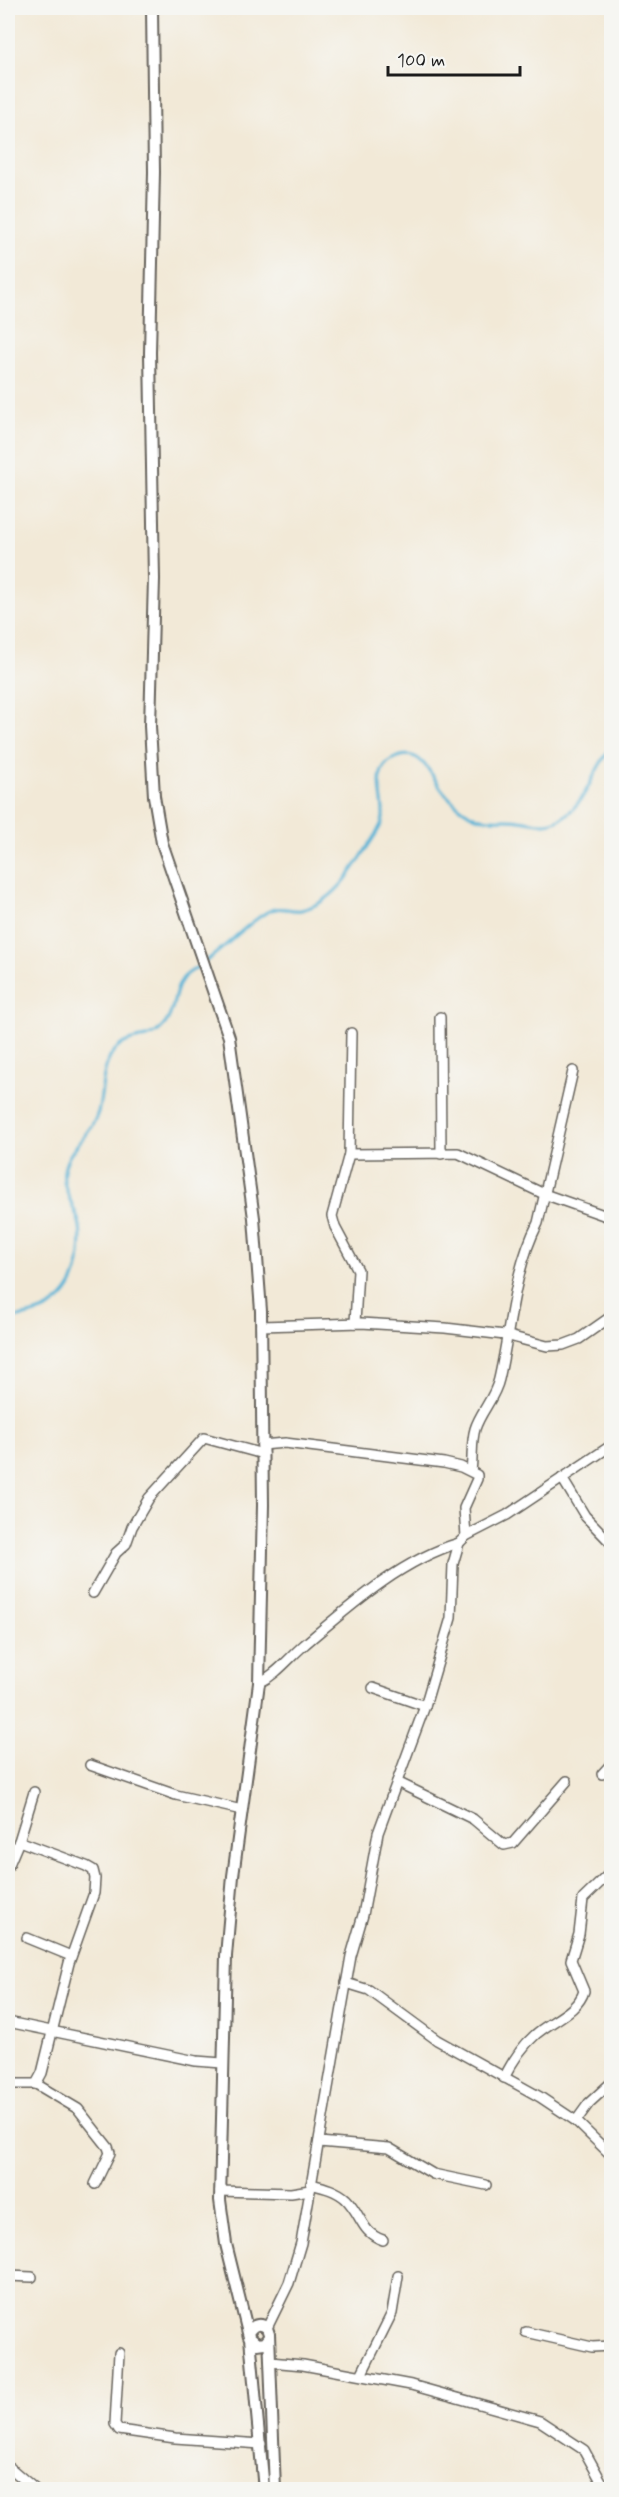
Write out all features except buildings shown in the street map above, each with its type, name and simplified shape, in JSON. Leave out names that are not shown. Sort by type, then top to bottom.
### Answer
[{"type":"main road","points":[[152,8],[154,172],[150,353],[154,579],[150,726],[154,796],[162,843],[197,951],[229,1037],[258,1260],[261,1326],[263,1449],[259,1683],[226,1956],[220,2191],[226,2244],[250,2334],[264,2490]]},
{"type":"main road","points":[[250,2334],[257,2324],[268,2333],[275,2490]]},
{"type":"main road","points":[[250,2334],[257,2344],[264,2343],[268,2333]]},
{"type":"street","points":[[440,1017],[441,1154]]},
{"type":"street","points":[[351,1033],[349,1154],[332,1215],[335,1227],[358,1270],[354,1323]]},
{"type":"street","points":[[471,1471],[475,1428],[488,1408],[499,1380],[505,1335],[526,1245],[538,1223],[573,1071]]},
{"type":"street","points":[[349,1154],[458,1153],[544,1194],[612,1218]]},
{"type":"street","points":[[261,1326],[354,1323],[505,1335],[547,1346],[564,1345],[579,1339],[612,1316]]},
{"type":"street","points":[[93,1593],[116,1553],[126,1544],[132,1527],[149,1498],[204,1438],[263,1449],[285,1443],[444,1463],[477,1475],[464,1508],[463,1539],[453,1564],[451,1618],[425,1706],[378,1833],[363,1915],[346,1983],[302,2243],[289,2283],[268,2333]]},
{"type":"street","points":[[259,1683],[272,1677],[332,1621],[430,1551],[463,1539],[507,1515],[612,1445]]},
{"type":"street","points":[[562,1478],[585,1516],[612,1544]]},
{"type":"street","points":[[373,1688],[425,1706]]},
{"type":"street","points":[[602,1774],[612,1762]]},
{"type":"street","points":[[90,1765],[176,1795],[242,1810]]},
{"type":"street","points":[[397,1782],[473,1819],[504,1845],[513,1843],[567,1781]]},
{"type":"street","points":[[8,1867],[20,1840],[34,1792]]},
{"type":"street","points":[[20,1840],[93,1870],[95,1878],[94,1893],[71,1956],[42,2073],[36,2084]]},
{"type":"street","points":[[504,2078],[517,2055],[535,2035],[574,2007],[583,1996],[584,1991],[571,1960],[579,1934],[580,1906],[588,1892],[612,1872]]},
{"type":"street","points":[[27,1938],[71,1956]]},
{"type":"street","points":[[346,1983],[369,1990],[437,2040],[540,2097],[576,2121],[612,2156]]},
{"type":"street","points":[[8,2022],[196,2061],[222,2063]]},
{"type":"street","points":[[576,2121],[589,2103],[612,2082]]},
{"type":"street","points":[[8,2084],[36,2084],[78,2109],[108,2147],[110,2153],[95,2184]]},
{"type":"street","points":[[319,2142],[388,2148],[433,2174],[486,2185]]},
{"type":"street","points":[[220,2191],[291,2193],[310,2187],[331,2189],[345,2199],[370,2236],[384,2240]]},
{"type":"street","points":[[8,2276],[32,2277]]},
{"type":"street","points":[[361,2375],[392,2313],[398,2276]]},
{"type":"street","points":[[526,2332],[592,2347],[612,2346]]},
{"type":"street","points":[[119,2353],[116,2424],[119,2430],[175,2438],[261,2444]]},
{"type":"street","points":[[270,2362],[361,2375],[440,2391],[540,2421],[584,2450],[606,2490]]},
{"type":"street","points":[[8,2466],[36,2490]]},
{"type":"waterway","points":[[206,961],[267,912],[281,908],[301,910],[313,906],[323,901],[341,885],[381,825],[383,810],[380,777],[386,764],[393,759],[403,756],[417,758],[449,798],[476,817],[547,823],[563,817],[579,802],[612,747]]},
{"type":"waterway","points":[[8,1318],[37,1313],[49,1308],[59,1301],[73,1282],[78,1269],[81,1234],[79,1222],[64,1183],[66,1162],[95,1120],[106,1067],[114,1051],[127,1042],[148,1037],[159,1030],[171,1013],[177,989],[183,978],[201,965]]}]
